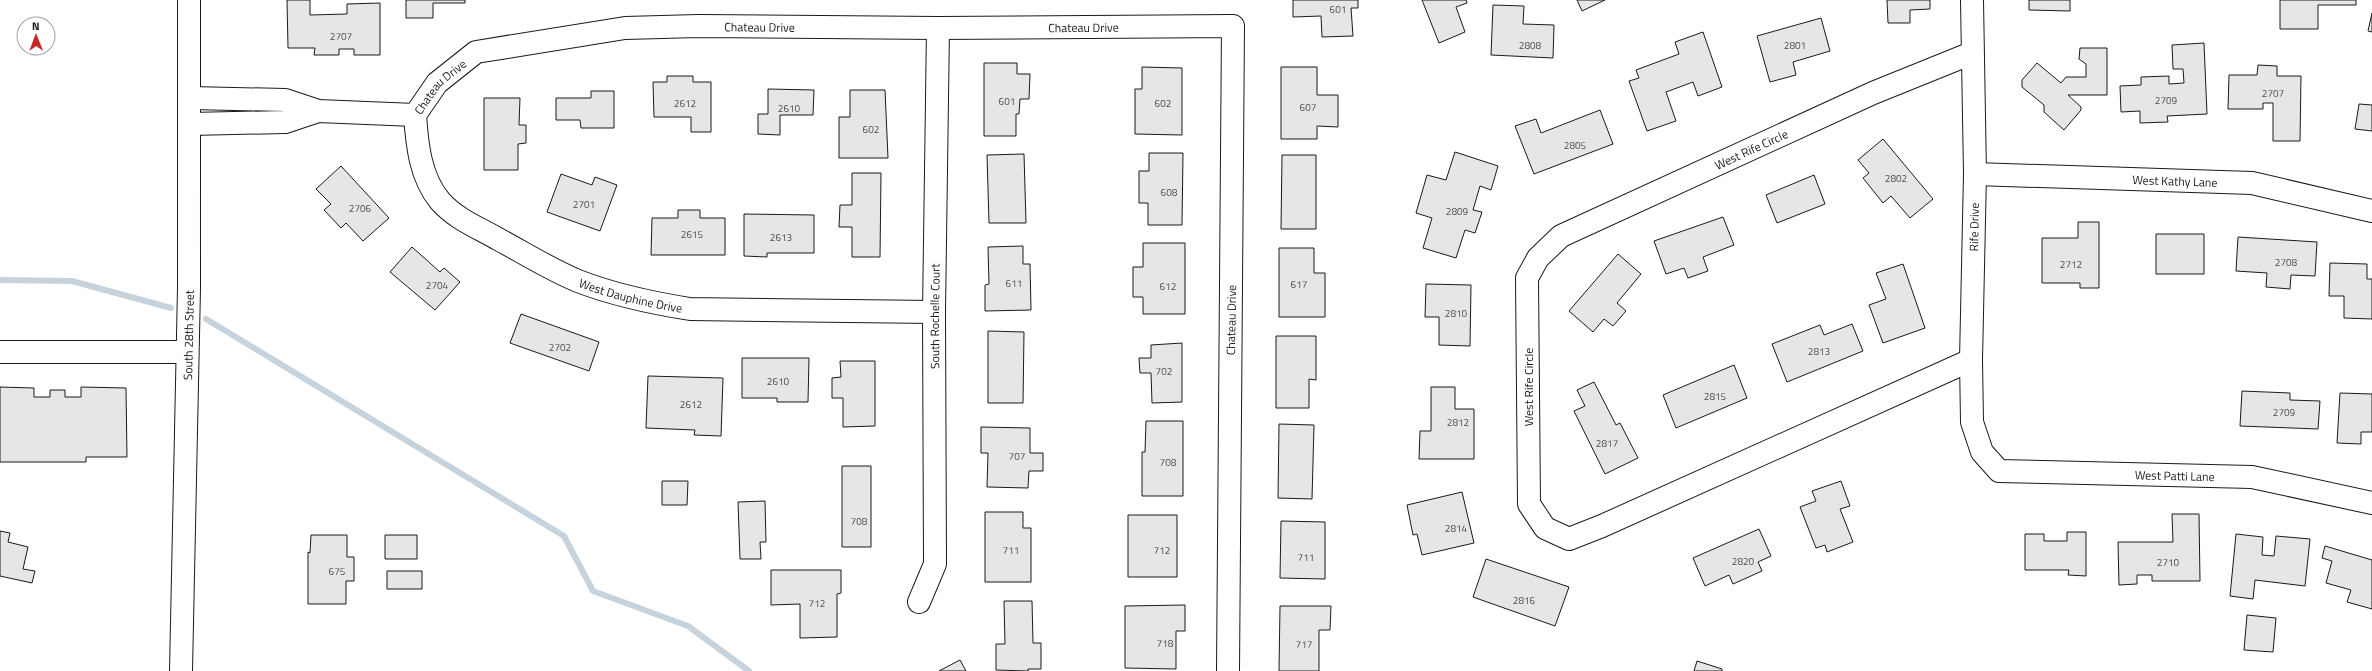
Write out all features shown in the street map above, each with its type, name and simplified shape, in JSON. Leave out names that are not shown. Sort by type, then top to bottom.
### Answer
[{"type":"street","name":"South 28th Street","points":[[182,671],[190,124],[189,0]]},
{"type":"street","name":"Rife Drive","points":[[1972,0],[1974,174],[1971,360],[1972,422],[1982,452]]},
{"type":"street","name":"Chateau Drive","points":[[190,98],[285,100],[318,112],[415,115],[437,83],[476,52],[560,37],[625,28],[698,26],[938,28],[1233,26],[1228,671]]},
{"type":"street","name":"South Rochelle Court","points":[[919,602],[935,564],[934,312],[938,28]]},
{"type":"street","name":"West Rife Circle","points":[[1971,360],[1602,526],[1569,539],[1545,528],[1528,504],[1527,278],[1538,258],[1561,236],[1873,94],[1972,53]]},
{"type":"street","name":"Chateau Drive","points":[[190,124],[285,122],[318,112]]},
{"type":"street","name":"West Dauphine Drive","points":[[415,115],[418,151],[428,180],[440,200],[460,219],[577,281],[624,296],[690,309],[934,312]]},
{"type":"street","name":"West Kathy Lane","points":[[1974,174],[2252,184],[2372,211]]},
{"type":"street","points":[[0,352],[187,352]]},
{"type":"street","name":"West Patti Lane","points":[[1982,452],[1999,471],[2252,477],[2372,504]]},
{"type":"building","points":[[287,0],[310,0],[310,15],[347,14],[347,4],[380,3],[380,55],[354,55],[354,49],[339,49],[339,55],[314,55],[315,48],[288,48]]},
{"type":"building","points":[[406,0],[465,0],[465,3],[433,3],[433,18],[406,18]]},
{"type":"building","points":[[1293,0],[1358,0],[1358,8],[1351,8],[1353,36],[1322,37],[1321,16],[1293,17]]},
{"type":"building","points":[[1422,0],[1466,0],[1467,3],[1456,7],[1465,32],[1439,43]]},
{"type":"building","points":[[1577,0],[1605,0],[1582,11]]},
{"type":"building","points":[[1887,0],[1930,0],[1930,9],[1910,10],[1910,23],[1888,23]]},
{"type":"building","points":[[2029,0],[2070,0],[2070,11],[2029,10]]},
{"type":"building","points":[[2280,0],[2356,0],[2356,5],[2318,5],[2318,29],[2280,29]]},
{"type":"building","points":[[1493,5],[1524,6],[1523,24],[1554,25],[1553,58],[1491,55]]},
{"type":"building","points":[[2372,13],[2372,32],[2368,31]]},
{"type":"building","points":[[1821,18],[1830,51],[1793,62],[1796,75],[1770,82],[1757,36]]},
{"type":"building","points":[[1703,32],[1722,87],[1698,96],[1693,82],[1666,92],[1676,121],[1647,131],[1629,81],[1639,78],[1636,70],[1679,54],[1675,42]]},
{"type":"building","points":[[2204,43],[2207,114],[2167,116],[2168,122],[2140,123],[2140,111],[2121,112],[2120,86],[2141,85],[2141,77],[2169,76],[2169,84],[2184,83],[2183,69],[2173,69],[2172,45]]},
{"type":"building","points":[[2080,48],[2107,48],[2107,95],[2068,95],[2081,107],[2081,110],[2064,130],[2044,112],[2044,105],[2022,87],[2022,80],[2037,63],[2061,83],[2066,77],[2086,77],[2086,64],[2079,59]]},
{"type":"building","points":[[984,63],[1017,63],[1017,74],[1030,74],[1029,99],[1020,99],[1019,114],[1016,114],[1016,136],[984,136]]},
{"type":"building","points":[[2258,65],[2277,66],[2277,76],[2301,76],[2300,141],[2273,141],[2273,103],[2263,103],[2263,109],[2228,109],[2229,75],[2257,75]]},
{"type":"building","points":[[1142,67],[1182,68],[1182,135],[1135,134],[1135,89],[1142,89]]},
{"type":"building","points":[[1281,67],[1317,67],[1317,95],[1338,95],[1338,127],[1317,126],[1317,139],[1281,139]]},
{"type":"building","points":[[667,76],[693,76],[693,82],[711,82],[711,132],[691,132],[691,117],[654,117],[653,82],[667,82]]},
{"type":"building","points":[[768,89],[814,90],[813,115],[780,115],[780,135],[758,134],[758,114],[768,114]]},
{"type":"building","points":[[850,90],[885,90],[888,158],[839,158],[839,117],[850,117]]},
{"type":"building","points":[[591,91],[614,91],[614,128],[581,128],[580,120],[556,120],[556,98],[591,98]]},
{"type":"building","points":[[484,98],[520,98],[519,125],[526,125],[526,143],[518,144],[518,170],[484,170]]},
{"type":"building","points":[[2359,104],[2372,105],[2372,131],[2355,129]]},
{"type":"building","points":[[1600,110],[1613,144],[1534,174],[1515,126],[1536,119],[1541,133]]},
{"type":"building","points":[[1883,139],[1933,199],[1910,218],[1891,196],[1883,203],[1863,178],[1869,173],[1858,160]]},
{"type":"building","points":[[1455,152],[1498,166],[1491,190],[1480,186],[1473,210],[1482,212],[1475,233],[1465,230],[1456,258],[1423,248],[1432,218],[1416,213],[1427,175],[1446,180]]},
{"type":"building","points":[[1149,153],[1183,153],[1182,225],[1148,225],[1148,203],[1139,203],[1139,171],[1149,171]]},
{"type":"building","points":[[1024,154],[1026,223],[989,223],[987,155]]},
{"type":"building","points":[[1282,155],[1316,155],[1316,229],[1281,229]]},
{"type":"building","points":[[341,166],[389,218],[363,241],[346,223],[341,228],[324,210],[331,204],[316,189]]},
{"type":"building","points":[[852,173],[881,173],[880,257],[852,257],[852,227],[839,227],[840,205],[852,205]]},
{"type":"building","points":[[561,174],[592,185],[595,177],[617,185],[600,231],[547,212]]},
{"type":"building","points":[[1814,175],[1825,204],[1777,223],[1766,195]]},
{"type":"building","points":[[678,210],[700,210],[700,218],[725,218],[725,255],[651,255],[652,218],[678,218]]},
{"type":"building","points":[[744,214],[814,215],[814,253],[767,253],[767,257],[744,256]]},
{"type":"building","points":[[1723,217],[1734,245],[1703,257],[1708,271],[1688,278],[1684,268],[1666,274],[1654,241]]},
{"type":"building","points":[[2078,222],[2099,222],[2099,288],[2080,288],[2080,283],[2042,283],[2042,238],[2078,238]]},
{"type":"building","points":[[2156,234],[2204,234],[2204,274],[2156,274]]},
{"type":"building","points":[[2238,237],[2317,242],[2315,276],[2291,275],[2290,289],[2266,287],[2267,273],[2236,271]]},
{"type":"building","points":[[1143,243],[1185,243],[1185,314],[1143,314],[1143,297],[1133,297],[1133,267],[1143,267]]},
{"type":"building","points":[[1023,246],[1023,264],[1030,264],[1031,310],[985,311],[985,285],[989,284],[988,247]]},
{"type":"building","points":[[412,247],[440,272],[444,268],[460,282],[435,310],[390,272]]},
{"type":"building","points":[[1279,248],[1314,248],[1314,273],[1325,273],[1325,317],[1279,317]]},
{"type":"building","points":[[1618,254],[1641,274],[1617,303],[1626,311],[1613,326],[1604,319],[1593,332],[1569,311]]},
{"type":"building","points":[[2330,263],[2367,264],[2367,279],[2372,279],[2372,319],[2344,318],[2344,296],[2329,296]]},
{"type":"building","points":[[1903,264],[1925,328],[1883,343],[1869,305],[1886,299],[1876,273]]},
{"type":"building","points":[[1426,284],[1471,285],[1470,346],[1439,345],[1439,317],[1425,317]]},
{"type":"building","points":[[521,314],[599,342],[589,371],[510,343]]},
{"type":"building","points":[[1852,324],[1863,351],[1787,382],[1772,344],[1820,325],[1824,335]]},
{"type":"building","points":[[988,331],[1024,332],[1023,403],[988,403]]},
{"type":"building","points":[[1276,336],[1316,336],[1316,380],[1309,379],[1309,408],[1276,408]]},
{"type":"building","points":[[1182,343],[1182,402],[1152,403],[1151,373],[1140,373],[1139,358],[1151,358],[1151,345]]},
{"type":"building","points":[[742,358],[809,358],[808,402],[777,402],[777,398],[742,398]]},
{"type":"building","points":[[840,361],[875,361],[875,426],[843,427],[843,398],[832,398],[832,378],[841,377]]},
{"type":"building","points":[[1734,365],[1747,398],[1676,428],[1663,395]]},
{"type":"building","points":[[648,376],[723,378],[721,436],[694,435],[695,430],[646,428]]},
{"type":"building","points":[[1594,382],[1616,425],[1620,423],[1638,458],[1605,474],[1574,411],[1585,406],[1577,390]]},
{"type":"building","points":[[0,387],[34,388],[34,397],[50,397],[50,390],[65,390],[65,397],[81,397],[81,387],[126,388],[127,457],[86,457],[86,462],[0,462]]},
{"type":"building","points":[[1431,387],[1455,387],[1455,409],[1474,409],[1474,459],[1419,459],[1420,431],[1431,431]]},
{"type":"building","points":[[2242,391],[2290,393],[2290,400],[2320,401],[2318,429],[2240,426]]},
{"type":"building","points":[[2340,393],[2372,394],[2372,432],[2361,432],[2361,444],[2337,443]]},
{"type":"building","points":[[1146,421],[1183,421],[1183,496],[1142,496],[1142,452],[1145,452]]},
{"type":"building","points":[[1279,424],[1314,425],[1312,499],[1278,498]]},
{"type":"building","points":[[981,427],[1030,428],[1030,453],[1043,453],[1043,471],[1029,471],[1028,488],[987,487],[988,453],[981,453]]},
{"type":"building","points":[[842,466],[871,466],[871,547],[842,547]]},
{"type":"building","points":[[662,481],[688,481],[687,505],[662,505]]},
{"type":"building","points":[[1841,481],[1850,506],[1840,509],[1853,542],[1827,552],[1825,545],[1816,548],[1800,507],[1816,501],[1812,491]]},
{"type":"building","points":[[1462,492],[1474,543],[1422,555],[1417,534],[1413,535],[1407,505]]},
{"type":"building","points":[[765,501],[766,542],[760,542],[761,559],[740,559],[738,502]]},
{"type":"building","points":[[985,512],[1023,512],[1023,528],[1031,528],[1031,582],[985,582]]},
{"type":"building","points":[[2172,514],[2199,514],[2200,581],[2152,581],[2152,575],[2137,575],[2137,584],[2119,585],[2118,542],[2173,542]]},
{"type":"building","points":[[1128,515],[1177,515],[1177,577],[1128,577]]},
{"type":"building","points":[[1281,521],[1325,522],[1325,579],[1280,578]]},
{"type":"building","points":[[1759,529],[1771,556],[1758,562],[1762,571],[1733,584],[1729,575],[1705,586],[1693,558]]},
{"type":"building","points":[[0,531],[10,533],[8,542],[28,547],[23,569],[35,571],[32,583],[0,576]]},
{"type":"building","points":[[2067,532],[2086,532],[2086,576],[2068,575],[2069,570],[2025,570],[2025,534],[2044,534],[2044,541],[2067,541]]},
{"type":"building","points":[[2236,534],[2263,537],[2262,555],[2274,556],[2276,536],[2310,539],[2305,586],[2255,580],[2253,599],[2230,596]]},
{"type":"building","points":[[311,535],[347,535],[347,557],[354,557],[354,581],[346,581],[346,604],[308,604],[308,552],[310,553]]},
{"type":"building","points":[[385,535],[417,535],[417,559],[385,559]]},
{"type":"building","points":[[2325,546],[2372,560],[2372,609],[2347,602],[2351,590],[2326,583],[2332,561],[2322,558]]},
{"type":"building","points":[[1486,559],[1569,587],[1555,626],[1473,597]]},
{"type":"building","points":[[771,570],[841,570],[841,593],[837,594],[837,637],[800,638],[800,604],[771,605]]},
{"type":"building","points":[[387,571],[422,571],[422,589],[387,589]]},
{"type":"building","points":[[1004,601],[1032,601],[1033,643],[1041,643],[1041,669],[1028,669],[1028,671],[996,670],[996,644],[1005,644]]},
{"type":"building","points":[[1185,605],[1185,631],[1176,631],[1176,669],[1125,668],[1125,606]]},
{"type":"building","points":[[1280,606],[1331,606],[1330,630],[1319,630],[1319,671],[1279,671]]},
{"type":"building","points":[[2247,615],[2276,618],[2273,652],[2244,650]]},
{"type":"building","points":[[960,660],[966,671],[939,671]]},
{"type":"building","points":[[1697,661],[1722,669],[1722,671],[1694,671]]},
{"type":"waterway","points":[[0,280],[72,281],[171,308]]},
{"type":"waterway","points":[[206,319],[564,536],[593,591],[688,626],[749,671]]}]
